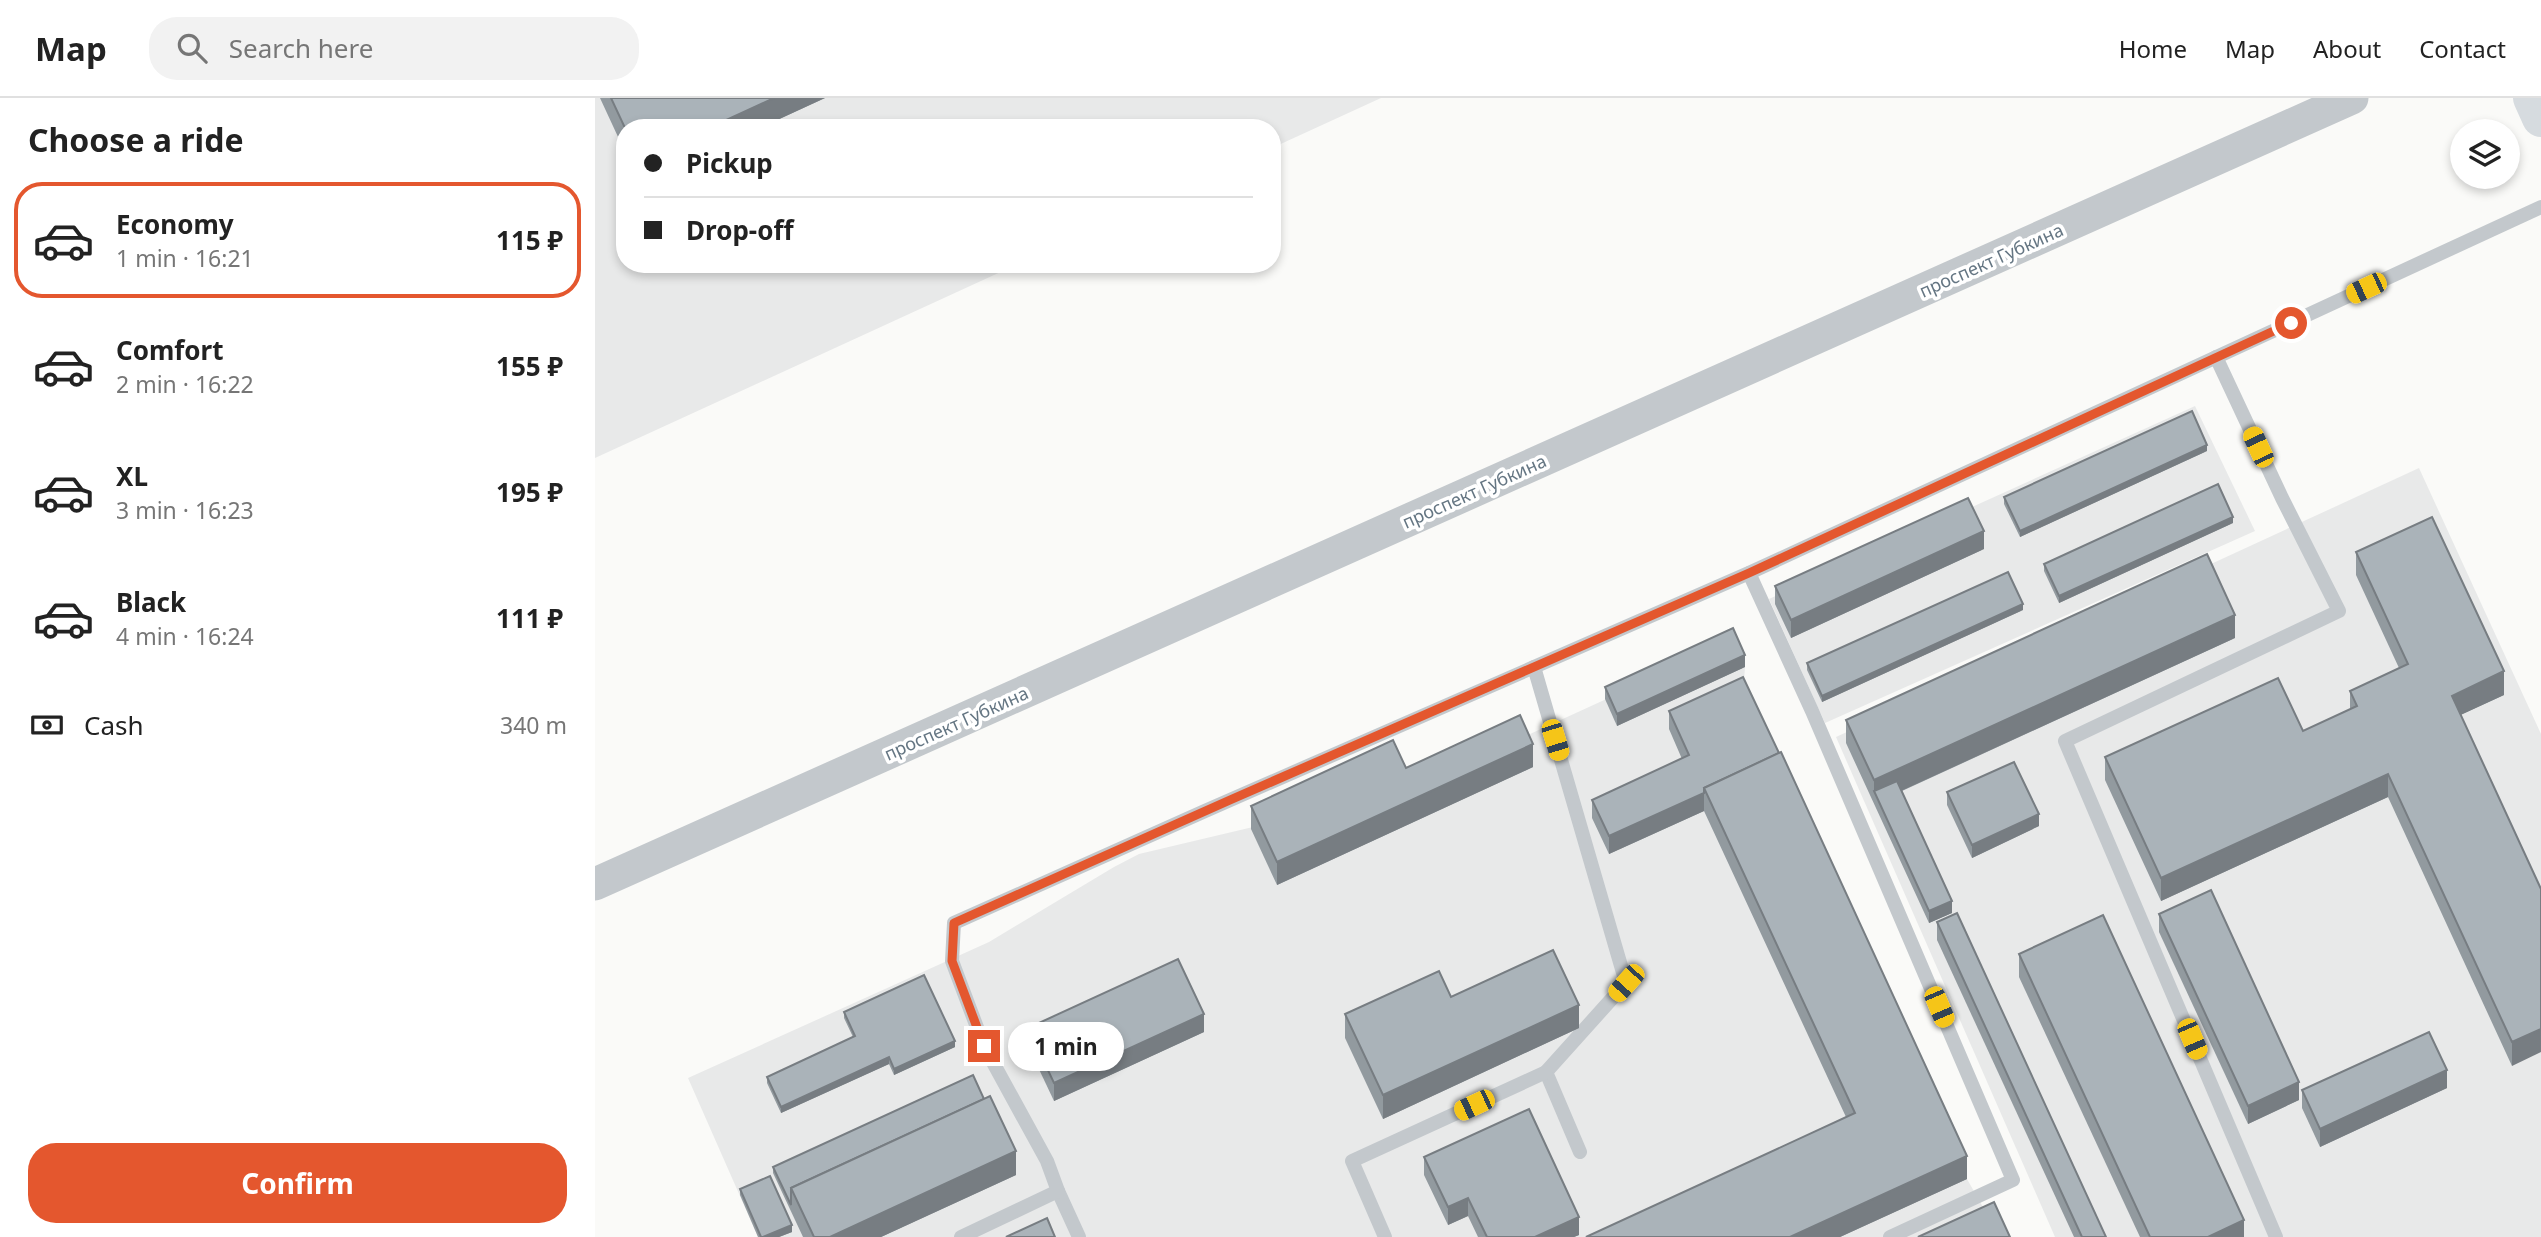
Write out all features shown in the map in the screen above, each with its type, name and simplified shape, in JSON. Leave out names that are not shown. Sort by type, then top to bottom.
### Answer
[{"type":"main road","points":[[2532,98],[2541,118]]},
{"type":"street","name":"проспект Губкина","points":[[595,884],[2352,98]]},
{"type":"lane","points":[[1079,1237],[1047,1161],[984,1046],[952,961],[954,923],[1749,573],[2541,207]]},
{"type":"lane","points":[[2217,357],[2282,498],[2340,611],[2064,741],[2276,1237]]},
{"type":"lane","points":[[1749,573],[1812,711],[2013,1180],[1890,1237]]},
{"type":"lane","points":[[1385,1237],[1352,1161],[1546,1072],[1626,983],[1534,667]]},
{"type":"lane","points":[[1546,1072],[1580,1152]]},
{"type":"lane","points":[[961,1237],[1058,1191]]},
{"type":"shaded area","points":[[595,98],[1381,98],[1281,144],[1281,119],[616,119],[616,273],[998,273],[595,458]]},
{"type":"shaded area","points":[[2195,406],[2255,531],[1825,723],[1769,599]]},
{"type":"shaded area","points":[[2419,468],[2541,734],[2541,1237],[2055,1237],[1836,737]]},
{"type":"shaded area","points":[[1733,641],[1745,667],[1743,695],[1967,1179],[2000,1237],[758,1237],[688,1078],[989,942],[1139,854],[1406,791]]},
{"type":"building","points":[[611,98],[774,98],[728,119],[621,119]]},
{"type":"building","points":[[2192,411],[2207,445],[2020,531],[2004,497]]},
{"type":"building","points":[[2218,484],[2233,517],[2059,596],[2044,564]]},
{"type":"building","points":[[1968,498],[1984,531],[1791,620],[1775,586]]},
{"type":"building","points":[[2432,517],[2504,671],[2452,696],[2541,889],[2541,1029],[2512,1042],[2388,774],[2161,878],[2105,757],[2278,678],[2303,731],[2357,706],[2350,691],[2408,664],[2356,552]]},
{"type":"building","points":[[2207,554],[2235,615],[1874,780],[1846,720]]},
{"type":"building","points":[[2008,572],[2023,604],[1822,696],[1807,663]]},
{"type":"building","points":[[1733,628],[1745,655],[1617,714],[1605,687]]},
{"type":"building","points":[[1743,677],[1779,753],[1704,788],[1704,793],[1609,836],[1592,800],[1689,755],[1669,711]]},
{"type":"building","points":[[1520,715],[1533,744],[1277,862],[1251,806],[1393,740],[1406,768]]},
{"type":"building","points":[[1781,752],[1967,1156],[1790,1237],[1586,1237],[1855,1113],[1704,788]]},
{"type":"building","points":[[2014,762],[2039,814],[1972,845],[1947,792]]},
{"type":"building","points":[[1897,781],[1952,901],[1929,911],[1874,791]]},
{"type":"building","points":[[2211,890],[2299,1082],[2248,1106],[2159,914]]},
{"type":"building","points":[[1957,913],[2106,1237],[2082,1237],[1937,922]]},
{"type":"building","points":[[2103,915],[2244,1220],[2208,1237],[2150,1237],[2019,954]]},
{"type":"building","points":[[1553,950],[1579,1005],[1383,1095],[1345,1014],[1439,971],[1451,997]]},
{"type":"building","points":[[1178,959],[1204,1014],[1054,1083],[1028,1028]]},
{"type":"building","points":[[924,975],[955,1041],[894,1069],[889,1057],[781,1107],[767,1077],[855,1036],[844,1012]]},
{"type":"building","points":[[2429,1032],[2447,1070],[2320,1129],[2302,1090]]},
{"type":"building","points":[[973,1075],[984,1099],[791,1188],[791,1205],[773,1167]]},
{"type":"building","points":[[990,1096],[1016,1151],[830,1237],[814,1237],[791,1188]]},
{"type":"building","points":[[1529,1109],[1579,1217],[1535,1237],[1487,1237],[1468,1198],[1448,1207],[1424,1157]]},
{"type":"building","points":[[770,1176],[792,1225],[761,1237],[740,1189]]},
{"type":"building","points":[[1994,1202],[2010,1237],[1918,1237]]},
{"type":"building","points":[[1047,1218],[1055,1237],[1006,1237]]},
{"type":"route","points":[[984,1046],[952,961],[954,923],[1749,573],[2291,323]]}]
